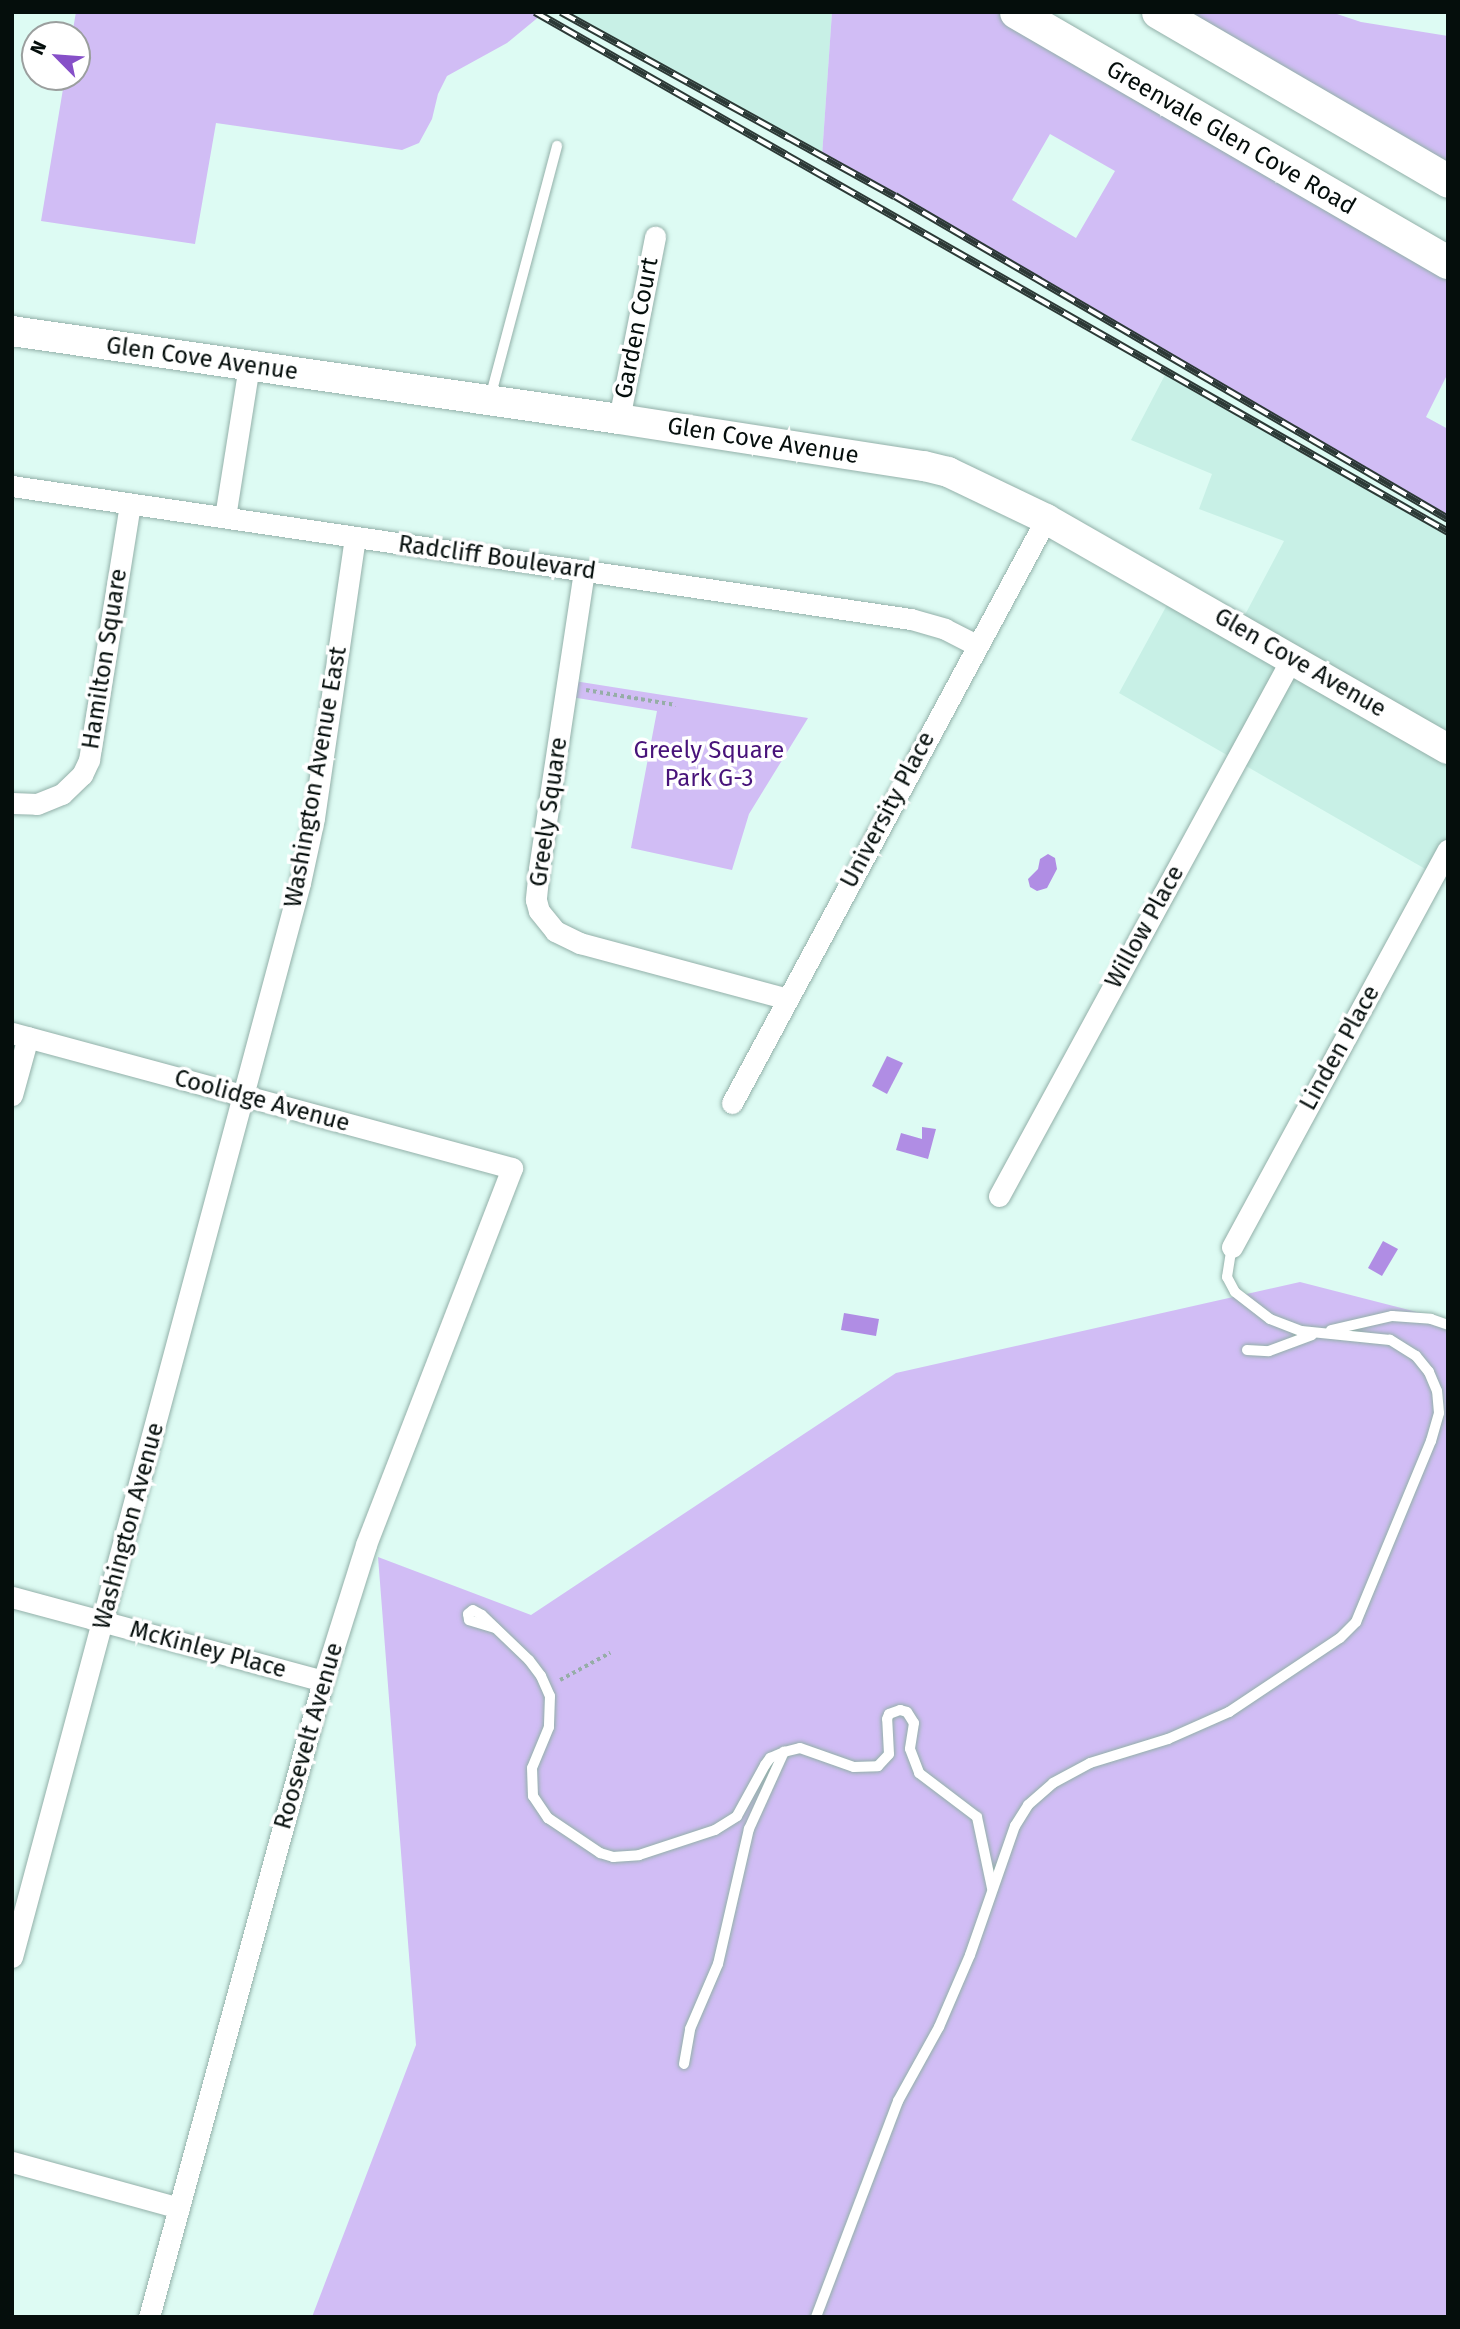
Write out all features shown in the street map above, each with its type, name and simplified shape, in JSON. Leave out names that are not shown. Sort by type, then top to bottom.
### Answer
[{"type":"main road","name":"Greenvale Glen Cove Road","points":[[1016,12],[1448,262]]},
{"type":"main road","points":[[1158,12],[1448,181]]},
{"type":"main road","name":"Glen Cove Avenue","points":[[12,331],[924,466],[972,482],[1046,519],[1448,749]]},
{"type":"street","name":"Garden Court","points":[[619,419],[655,237]]},
{"type":"street","points":[[225,517],[249,365]]},
{"type":"street","name":"Radcliff Boulevard","points":[[12,486],[911,619],[945,629],[977,645]]},
{"type":"street","name":"Hamilton Square","points":[[12,803],[37,804],[62,794],[82,775],[89,760],[130,504]]},
{"type":"street","name":"University Place","points":[[732,1102],[1046,519]]},
{"type":"street","name":"Washington Avenue East","points":[[245,1096],[310,843],[355,537]]},
{"type":"street","name":"Greely Square","points":[[584,572],[539,869],[536,900],[539,911],[555,931],[580,943],[787,999]]},
{"type":"street","name":"Willow Place","points":[[999,1196],[1292,658]]},
{"type":"street","name":"Linden Place","points":[[1232,1247],[1448,850]]},
{"type":"street","points":[[12,1095],[20,1035]]},
{"type":"street","name":"Coolidge Avenue","points":[[20,1035],[512,1168]]},
{"type":"street","name":"Washington Avenue","points":[[12,1957],[245,1096]]},
{"type":"street","name":"Roosevelt Avenue","points":[[149,2317],[323,1681],[366,1545],[512,1168]]},
{"type":"street","name":"McKinley Place","points":[[12,1597],[323,1681]]},
{"type":"street","points":[[12,2162],[179,2208]]},
{"type":"lane","points":[[489,401],[557,146]]},
{"type":"lane","points":[[816,2317],[898,2101],[939,2027],[970,1955],[1015,1826],[1028,1805],[1054,1783],[1109,1755],[1168,1739],[1228,1713],[1340,1638],[1356,1622],[1431,1441],[1439,1413],[1437,1391],[1429,1372],[1404,1346],[1390,1340],[1301,1331],[1270,1319],[1235,1292],[1227,1277],[1232,1247]]},
{"type":"lane","points":[[1247,1350],[1269,1352],[1318,1333],[1392,1316],[1410,1316],[1448,1325]]},
{"type":"lane","points":[[495,1628],[529,1660],[541,1676],[550,1696],[549,1727],[532,1768],[533,1796],[548,1818],[586,1845],[613,1857],[650,1852],[715,1830],[731,1821],[742,1808],[770,1758],[784,1752],[800,1748],[811,1750],[854,1767],[867,1769],[885,1761],[890,1742],[887,1719],[889,1714],[900,1710],[907,1712],[914,1723],[910,1745],[919,1773],[977,1817],[992,1888]]},
{"type":"lane","points":[[890,1742],[910,1745]]},
{"type":"lane","points":[[684,2064],[690,2029],[718,1964],[749,1829],[784,1752]]},
{"type":"path","points":[[567,687],[676,705]]},
{"type":"path","points":[[550,1696],[561,1679],[610,1653]]},
{"type":"shaded area","points":[[561,12],[832,12],[822,156]]},
{"type":"shaded area","points":[[1167,371],[1448,534],[1448,882],[1119,693],[1174,592],[1238,628],[1284,541],[1199,509],[1212,474],[1131,440]]},
{"type":"shaded area","points":[[1048,854],[1055,858],[1057,869],[1047,888],[1037,891],[1030,887],[1028,879],[1038,869],[1040,859]]},
{"type":"shaded area","points":[[887,1056],[903,1063],[887,1094],[872,1086]]},
{"type":"shaded area","points":[[922,1127],[936,1129],[928,1159],[896,1150],[901,1133],[922,1139]]},
{"type":"shaded area","points":[[1383,1241],[1398,1249],[1382,1276],[1368,1268]]},
{"type":"shaded area","points":[[844,1313],[879,1319],[876,1336],[841,1330]]},
{"type":"green space","points":[[76,12],[535,12],[541,15],[507,43],[447,76],[438,94],[432,119],[419,143],[402,150],[216,123],[195,244],[41,221],[63,91],[91,91],[91,21],[74,21]]},
{"type":"green space","points":[[832,12],[1016,12],[1448,262],[1448,373],[1426,417],[1448,429],[1448,519],[822,156]],"holes":[[[1050,134],[1115,171],[1076,238],[1012,200]]]},
{"type":"green space","points":[[1158,12],[1331,12],[1361,22],[1448,36],[1448,181]]},
{"type":"green space","name":"Greely Square Park G-3","points":[[568,680],[808,718],[749,814],[732,870],[631,848],[657,711],[565,696]]},
{"type":"green space","points":[[1300,1282],[1448,1320],[1448,2317],[312,2317],[416,2045],[378,1557],[531,1615],[896,1373]]},
{"type":"railway","points":[[535,12],[1448,532]]},
{"type":"railway","points":[[561,12],[895,196],[1448,519]]}]
